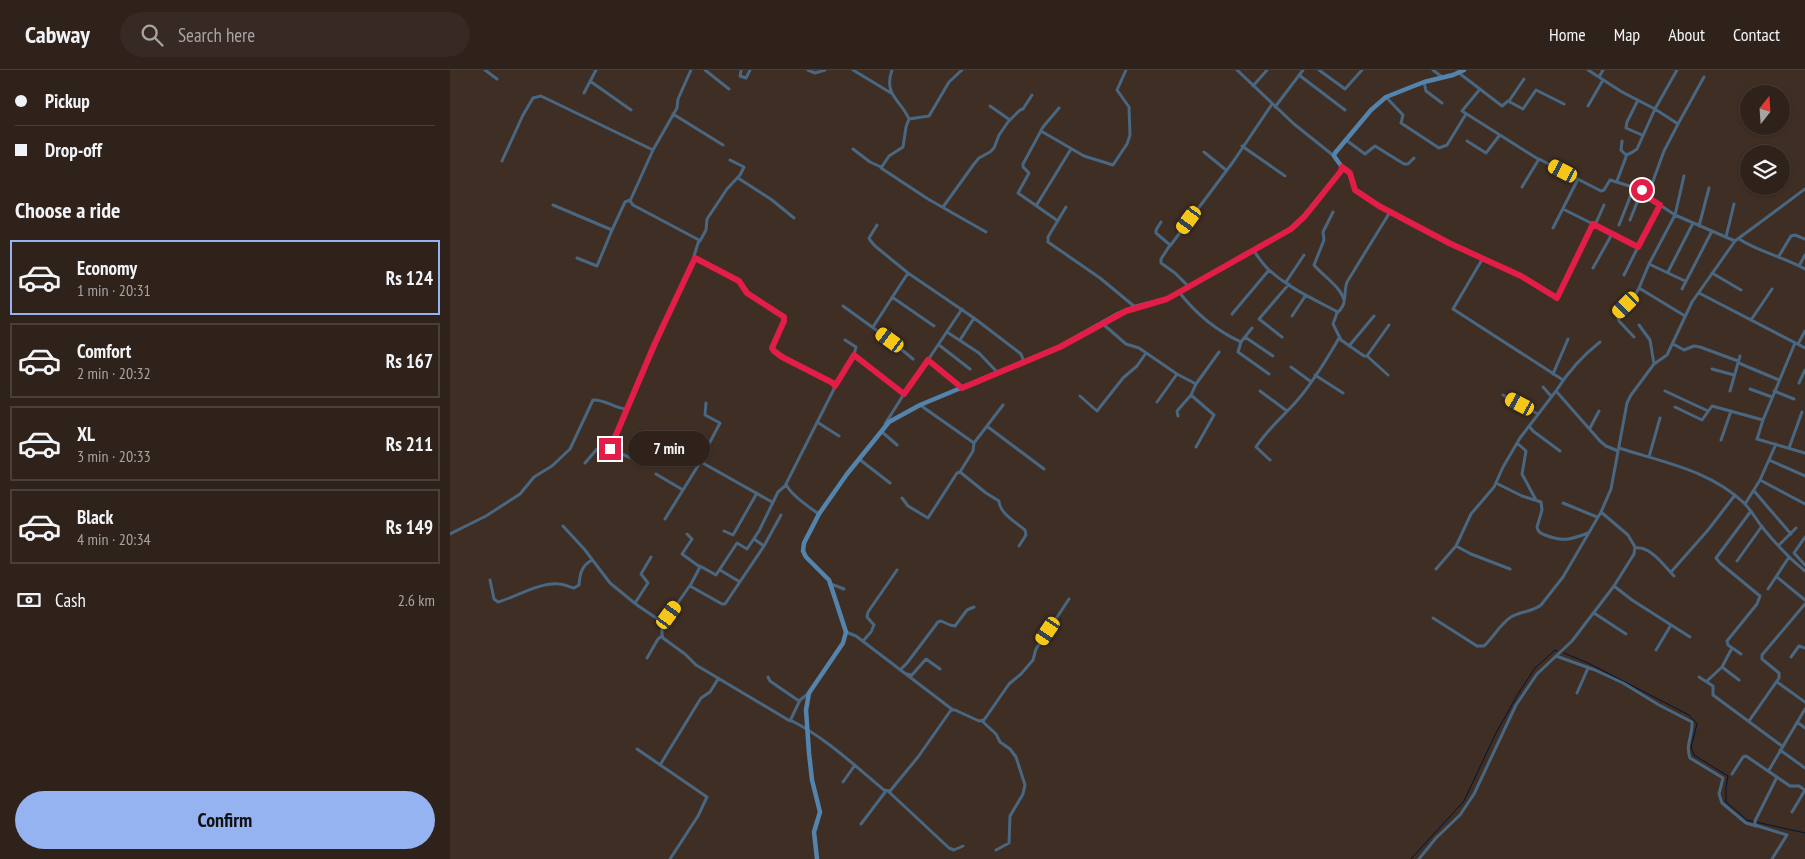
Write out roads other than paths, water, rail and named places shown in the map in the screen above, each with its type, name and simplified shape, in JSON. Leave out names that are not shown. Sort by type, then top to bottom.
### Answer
[{"type":"street","points":[[485,70],[497,79]]},
{"type":"street","points":[[584,93],[596,70]]},
{"type":"street","points":[[577,258],[597,266],[626,201],[630,200],[653,150],[673,114],[691,70]]},
{"type":"street","points":[[705,70],[729,89]]},
{"type":"street","points":[[741,71],[740,75],[746,78],[750,70]]},
{"type":"street","points":[[808,70],[816,73],[825,70]]},
{"type":"street","points":[[853,70],[891,93],[909,119]]},
{"type":"street","points":[[891,93],[889,82],[892,70]]},
{"type":"street","points":[[909,119],[929,116],[950,82],[962,70]]},
{"type":"street","points":[[1041,131],[1071,149],[1110,165],[1114,163],[1128,144],[1130,135],[1129,106],[1117,90],[1126,70]]},
{"type":"street","points":[[1236,70],[1273,105],[1334,156],[1342,167],[1350,173],[1355,190],[1390,212],[1521,276],[1557,298],[1604,205]]},
{"type":"street","points":[[1253,86],[1267,70]]},
{"type":"street","points":[[1189,287],[1175,273],[1161,264],[1161,259],[1242,146],[1303,70]]},
{"type":"street","points":[[1319,70],[1326,72],[1346,89],[1362,70]]},
{"type":"street","points":[[1433,70],[1443,78]]},
{"type":"street","points":[[1588,70],[1678,124]]},
{"type":"street","points":[[1599,77],[1603,70]]},
{"type":"street","points":[[1626,154],[1637,149],[1655,109],[1677,70]]},
{"type":"street","points":[[1334,156],[1371,110],[1386,97],[1424,82],[1462,71],[1480,89],[1503,106],[1509,101],[1524,79]]},
{"type":"street","points":[[1299,75],[1345,110]]},
{"type":"street","points":[[1704,77],[1664,151],[1649,192],[1649,198],[1675,215],[1735,242]]},
{"type":"street","points":[[1588,106],[1603,80]]},
{"type":"street","points":[[590,81],[631,110]]},
{"type":"street","points":[[1424,82],[1426,91],[1442,102]]},
{"type":"street","points":[[1480,89],[1462,111],[1499,136],[1538,159],[1601,191],[1604,190],[1609,181],[1617,181],[1649,192]]},
{"type":"street","points":[[1509,101],[1523,109],[1535,90],[1538,90],[1564,104]]},
{"type":"street","points":[[943,207],[974,164],[992,150],[1000,133],[1010,120],[1023,109],[1032,95]]},
{"type":"street","points":[[502,162],[527,108],[533,98],[541,96],[653,150]]},
{"type":"street","points":[[1386,97],[1403,115],[1400,123],[1439,148],[1447,145],[1466,114]]},
{"type":"street","points":[[1638,100],[1626,128],[1642,136]]},
{"type":"street","points":[[990,106],[1010,120]]},
{"type":"street","points":[[1058,221],[1018,193],[1029,172],[1023,167],[1023,164],[1041,131],[1059,108]]},
{"type":"street","points":[[673,114],[723,145]]},
{"type":"street","points":[[881,167],[889,156],[903,148],[905,130],[909,119]]},
{"type":"street","points":[[1467,141],[1486,153],[1499,136]]},
{"type":"street","points":[[1346,140],[1365,154],[1375,146],[1404,164],[1408,164],[1414,158]]},
{"type":"street","points":[[1622,140],[1621,150],[1626,154]]},
{"type":"street","points":[[1242,146],[1285,176]]},
{"type":"street","points":[[853,149],[928,200],[986,232]]},
{"type":"street","points":[[1036,205],[1071,149]]},
{"type":"street","points":[[1204,152],[1226,170]]},
{"type":"street","points":[[1617,181],[1626,159],[1626,154]]},
{"type":"street","points":[[1522,187],[1538,159]]},
{"type":"street","points":[[610,449],[695,258],[694,256],[706,230],[707,219],[744,167],[730,160]]},
{"type":"street","points":[[885,426],[920,404],[998,374],[1068,343],[1118,314],[1136,307],[1162,301],[1254,251],[1296,225],[1341,171],[1342,167]]},
{"type":"street","points":[[1634,337],[1617,318],[1619,312],[1634,297],[1675,215],[1684,176]]},
{"type":"street","points":[[738,178],[772,200],[794,218]]},
{"type":"street","points":[[1554,228],[1578,179]]},
{"type":"street","points":[[1619,225],[1634,187]]},
{"type":"street","points":[[1699,226],[1709,188]]},
{"type":"street","points":[[1433,618],[1477,646],[1484,646],[1509,618],[1541,605],[1563,577],[1601,512],[1611,489],[1627,403],[1631,396],[1654,364],[1667,354],[1685,316],[1712,273],[1735,242],[1805,189]]},
{"type":"street","points":[[1630,220],[1642,190]]},
{"type":"street","points":[[630,200],[633,205],[700,242]]},
{"type":"street","points":[[1726,237],[1734,204]]},
{"type":"street","points":[[553,205],[612,230]]},
{"type":"street","points":[[1624,275],[1660,205]]},
{"type":"street","points":[[1066,207],[1047,239],[1048,242],[1100,278],[1136,307]]},
{"type":"street","points":[[1563,209],[1638,247]]},
{"type":"street","points":[[1333,212],[1323,232],[1324,240],[1314,265],[1343,296],[1344,299],[1340,310]]},
{"type":"street","points":[[1388,375],[1367,356],[1339,338],[1333,324],[1345,300],[1344,290],[1346,282],[1390,212]]},
{"type":"street","points":[[1161,222],[1156,233],[1170,246]]},
{"type":"street","points":[[1668,272],[1693,223]]},
{"type":"street","points":[[877,225],[870,234],[870,240],[908,273],[962,309],[1021,354],[1024,362]]},
{"type":"street","points":[[1682,289],[1712,232]]},
{"type":"street","points":[[1593,268],[1612,234]]},
{"type":"street","points":[[1779,256],[1791,236],[1795,235],[1805,240]]},
{"type":"street","points":[[1739,238],[1805,269]]},
{"type":"street","points":[[1254,251],[1269,270],[1337,313]]},
{"type":"street","points":[[1800,266],[1805,254]]},
{"type":"street","points":[[1282,336],[1259,319],[1288,283],[1304,255]]},
{"type":"street","points":[[695,258],[739,281],[747,293],[781,314],[785,319],[773,344],[772,348],[774,351],[833,383],[835,386]]},
{"type":"street","points":[[1483,258],[1453,309],[1563,380]]},
{"type":"street","points":[[1650,264],[1685,281]]},
{"type":"street","points":[[1232,314],[1269,270]]},
{"type":"street","points":[[873,327],[908,273]]},
{"type":"street","points":[[1712,273],[1741,290]]},
{"type":"street","points":[[1639,288],[1685,316]]},
{"type":"street","points":[[1751,320],[1772,289]]},
{"type":"street","points":[[1179,292],[1204,320],[1224,334],[1241,342]]},
{"type":"street","points":[[1699,293],[1805,348]]},
{"type":"street","points":[[1292,316],[1306,295]]},
{"type":"street","points":[[892,297],[934,326]]},
{"type":"street","points":[[842,306],[873,327],[913,359]]},
{"type":"street","points":[[817,859],[814,832],[820,812],[811,772],[806,706],[809,693],[843,643],[846,632],[831,584],[824,574],[806,557],[803,551],[805,539],[819,514],[885,426],[904,394],[962,309]]},
{"type":"street","points":[[1350,346],[1374,316]]},
{"type":"street","points":[[960,340],[974,318]]},
{"type":"street","points":[[1103,324],[1126,344],[1137,347],[1177,374],[1196,384]]},
{"type":"street","points":[[1367,356],[1388,325]]},
{"type":"street","points":[[1639,325],[1650,340],[1654,364]]},
{"type":"street","points":[[1252,328],[1241,342],[1238,352],[1269,374]]},
{"type":"street","points":[[1805,331],[1796,343],[1774,391],[1757,439],[1805,453]]},
{"type":"street","points":[[947,332],[988,361],[998,374]]},
{"type":"street","points":[[1245,337],[1273,356]]},
{"type":"street","points":[[1270,460],[1256,447],[1267,431],[1287,411],[1315,375],[1339,338]]},
{"type":"street","points":[[1553,374],[1568,339]]},
{"type":"street","points":[[687,534],[692,539],[683,555],[716,575],[737,543],[747,549],[779,490],[786,485],[835,386],[854,355],[856,347],[845,340]]},
{"type":"street","points":[[1436,569],[1456,546],[1471,514],[1496,483],[1503,467],[1529,426],[1563,380],[1586,353],[1600,342]]},
{"type":"street","points":[[1673,344],[1684,350],[1694,346],[1700,347],[1738,361],[1779,380]]},
{"type":"street","points":[[938,345],[970,369]]},
{"type":"street","points":[[1178,416],[1178,410],[1219,352]]},
{"type":"street","points":[[1080,396],[1098,411],[1123,378],[1137,366],[1146,353]]},
{"type":"street","points":[[854,355],[904,394]]},
{"type":"street","points":[[1730,391],[1740,356]]},
{"type":"street","points":[[928,360],[962,388]]},
{"type":"street","points":[[1291,368],[1310,381]]},
{"type":"street","points":[[1712,369],[1734,375]]},
{"type":"street","points":[[1799,383],[1805,370]]},
{"type":"street","points":[[1157,402],[1177,374]]},
{"type":"street","points":[[1315,375],[1343,393]]},
{"type":"street","points":[[1543,387],[1551,396]]},
{"type":"street","points":[[1750,389],[1772,397]]},
{"type":"street","points":[[1260,391],[1287,411]]},
{"type":"street","points":[[1556,391],[1606,446],[1680,466],[1718,483],[1735,495],[1751,510],[1762,526],[1789,557],[1805,571]]},
{"type":"street","points":[[1666,391],[1708,410]]},
{"type":"street","points":[[1774,391],[1794,399]]},
{"type":"street","points":[[1191,394],[1214,415],[1196,447]]},
{"type":"street","points":[[1503,395],[1538,414]]},
{"type":"street","points":[[450,534],[482,519],[521,493],[534,477],[552,466],[570,449],[593,400],[626,410]]},
{"type":"street","points":[[665,519],[701,461],[720,423],[705,415],[706,403]]},
{"type":"street","points":[[920,404],[974,443]]},
{"type":"street","points":[[902,498],[908,506],[928,518],[973,451],[974,443],[1003,405]]},
{"type":"street","points":[[1675,407],[1702,420],[1712,406],[1763,420]]},
{"type":"street","points":[[1590,428],[1599,411]]},
{"type":"street","points":[[1721,440],[1731,411]]},
{"type":"street","points":[[1790,448],[1802,412]]},
{"type":"street","points":[[1649,457],[1660,418]]},
{"type":"street","points":[[817,422],[839,436]]},
{"type":"street","points":[[1529,426],[1560,451]]},
{"type":"street","points":[[988,427],[1044,468]]},
{"type":"street","points":[[881,431],[898,445]]},
{"type":"street","points":[[1517,443],[1526,451],[1522,474],[1536,500]]},
{"type":"street","points":[[1745,504],[1760,480],[1776,444]]},
{"type":"street","points":[[585,463],[596,449],[610,449],[631,458]]},
{"type":"street","points":[[859,459],[890,482]]},
{"type":"street","points":[[1769,460],[1805,476]]},
{"type":"street","points":[[701,461],[772,502]]},
{"type":"street","points":[[960,472],[999,501],[1002,510],[1025,530],[1026,536],[1019,546]]},
{"type":"street","points":[[656,474],[683,490]]},
{"type":"street","points":[[1760,480],[1805,504]]},
{"type":"street","points":[[1496,483],[1522,496],[1541,502],[1542,507],[1537,528],[1540,533],[1559,540],[1566,540],[1588,533]]},
{"type":"street","points":[[786,485],[819,514]]},
{"type":"street","points":[[1754,491],[1791,534]]},
{"type":"street","points":[[724,531],[733,534],[757,493]]},
{"type":"street","points":[[1635,548],[1643,549],[1650,553],[1673,574],[1735,495]]},
{"type":"street","points":[[1564,504],[1597,517]]},
{"type":"street","points":[[1741,654],[1727,643],[1728,639],[1757,604],[1760,596],[1716,558],[1751,510]]},
{"type":"street","points":[[1419,859],[1436,838],[1460,815],[1474,794],[1516,705],[1537,674],[1572,641],[1614,586],[1634,554],[1635,548],[1628,535],[1601,512]]},
{"type":"street","points":[[690,586],[724,604],[764,546],[781,515]]},
{"type":"street","points":[[563,526],[600,568],[610,583],[663,624]]},
{"type":"street","points":[[1737,561],[1762,526]]},
{"type":"street","points":[[1779,545],[1796,528]]},
{"type":"street","points":[[1801,568],[1805,564],[1794,553],[1805,537]]},
{"type":"street","points":[[754,539],[764,546]]},
{"type":"street","points":[[1456,546],[1510,569]]},
{"type":"street","points":[[635,603],[648,583],[641,574],[651,557]]},
{"type":"street","points":[[1768,589],[1789,557]]},
{"type":"street","points":[[490,580],[494,599],[498,602],[537,587],[558,584],[576,588],[580,585],[583,567],[592,560]]},
{"type":"street","points":[[647,658],[658,639],[662,636],[663,624],[690,586],[700,566]]},
{"type":"street","points":[[720,570],[740,582]]},
{"type":"street","points":[[863,642],[874,625],[868,617],[868,612],[897,570]]},
{"type":"street","points":[[1749,721],[1778,682],[1779,673],[1762,659],[1762,655],[1805,602],[1777,577]]},
{"type":"street","points":[[831,584],[844,589]]},
{"type":"street","points":[[1614,586],[1632,600],[1690,637]]},
{"type":"street","points":[[982,721],[1002,697],[1009,684],[1022,674],[1033,660],[1036,649],[1068,599]]},
{"type":"street","points":[[900,670],[938,622],[955,626],[966,611],[974,607]]},
{"type":"street","points":[[1594,613],[1626,634]]},
{"type":"street","points":[[1656,650],[1671,624]]},
{"type":"street","points":[[846,632],[851,633],[953,710],[982,721],[996,734],[1000,742],[1016,756],[1025,784],[1023,794],[1009,819],[1009,843],[996,850]]},
{"type":"street","points":[[662,636],[694,663],[718,679],[789,721],[807,729],[887,791],[949,848],[954,850],[963,846]]},
{"type":"street","points":[[1791,657],[1799,646],[1805,648]]},
{"type":"street","points":[[1708,682],[1722,667],[1732,648]]},
{"type":"street","points":[[1556,656],[1623,683],[1658,705],[1692,722],[1692,730],[1687,747],[1690,758],[1723,778],[1719,794],[1722,803],[1746,823],[1756,824],[1787,834],[1772,859]]},
{"type":"street","points":[[904,673],[912,675],[926,660],[940,669]]},
{"type":"street","points":[[1722,667],[1739,680]]},
{"type":"street","points":[[1577,693],[1588,668]]},
{"type":"street","points":[[1699,677],[1713,686],[1713,695],[1749,721],[1805,768]]},
{"type":"street","points":[[768,678],[799,701]]},
{"type":"street","points":[[660,765],[701,698],[711,692],[718,679]]},
{"type":"street","points":[[1778,682],[1805,702]]},
{"type":"street","points":[[792,721],[799,701],[809,693]]},
{"type":"street","points":[[861,824],[887,791],[918,757],[953,710]]},
{"type":"street","points":[[1768,770],[1805,710]]},
{"type":"street","points":[[1797,722],[1805,728]]},
{"type":"street","points":[[637,749],[707,798],[696,820],[670,859]]},
{"type":"street","points":[[1732,774],[1745,756],[1790,786],[1799,786],[1805,790],[1792,812]]},
{"type":"street","points":[[843,782],[855,765]]},
{"type":"street","points":[[1756,824],[1777,777]]},
{"type":"waterway","points":[[1411,859],[1464,801],[1496,733],[1518,694],[1535,668],[1555,650],[1557,651]]},
{"type":"waterway","points":[[1564,653],[1588,663],[1689,715],[1697,724],[1691,747],[1694,755],[1728,776],[1726,802],[1747,820],[1805,833]]}]
